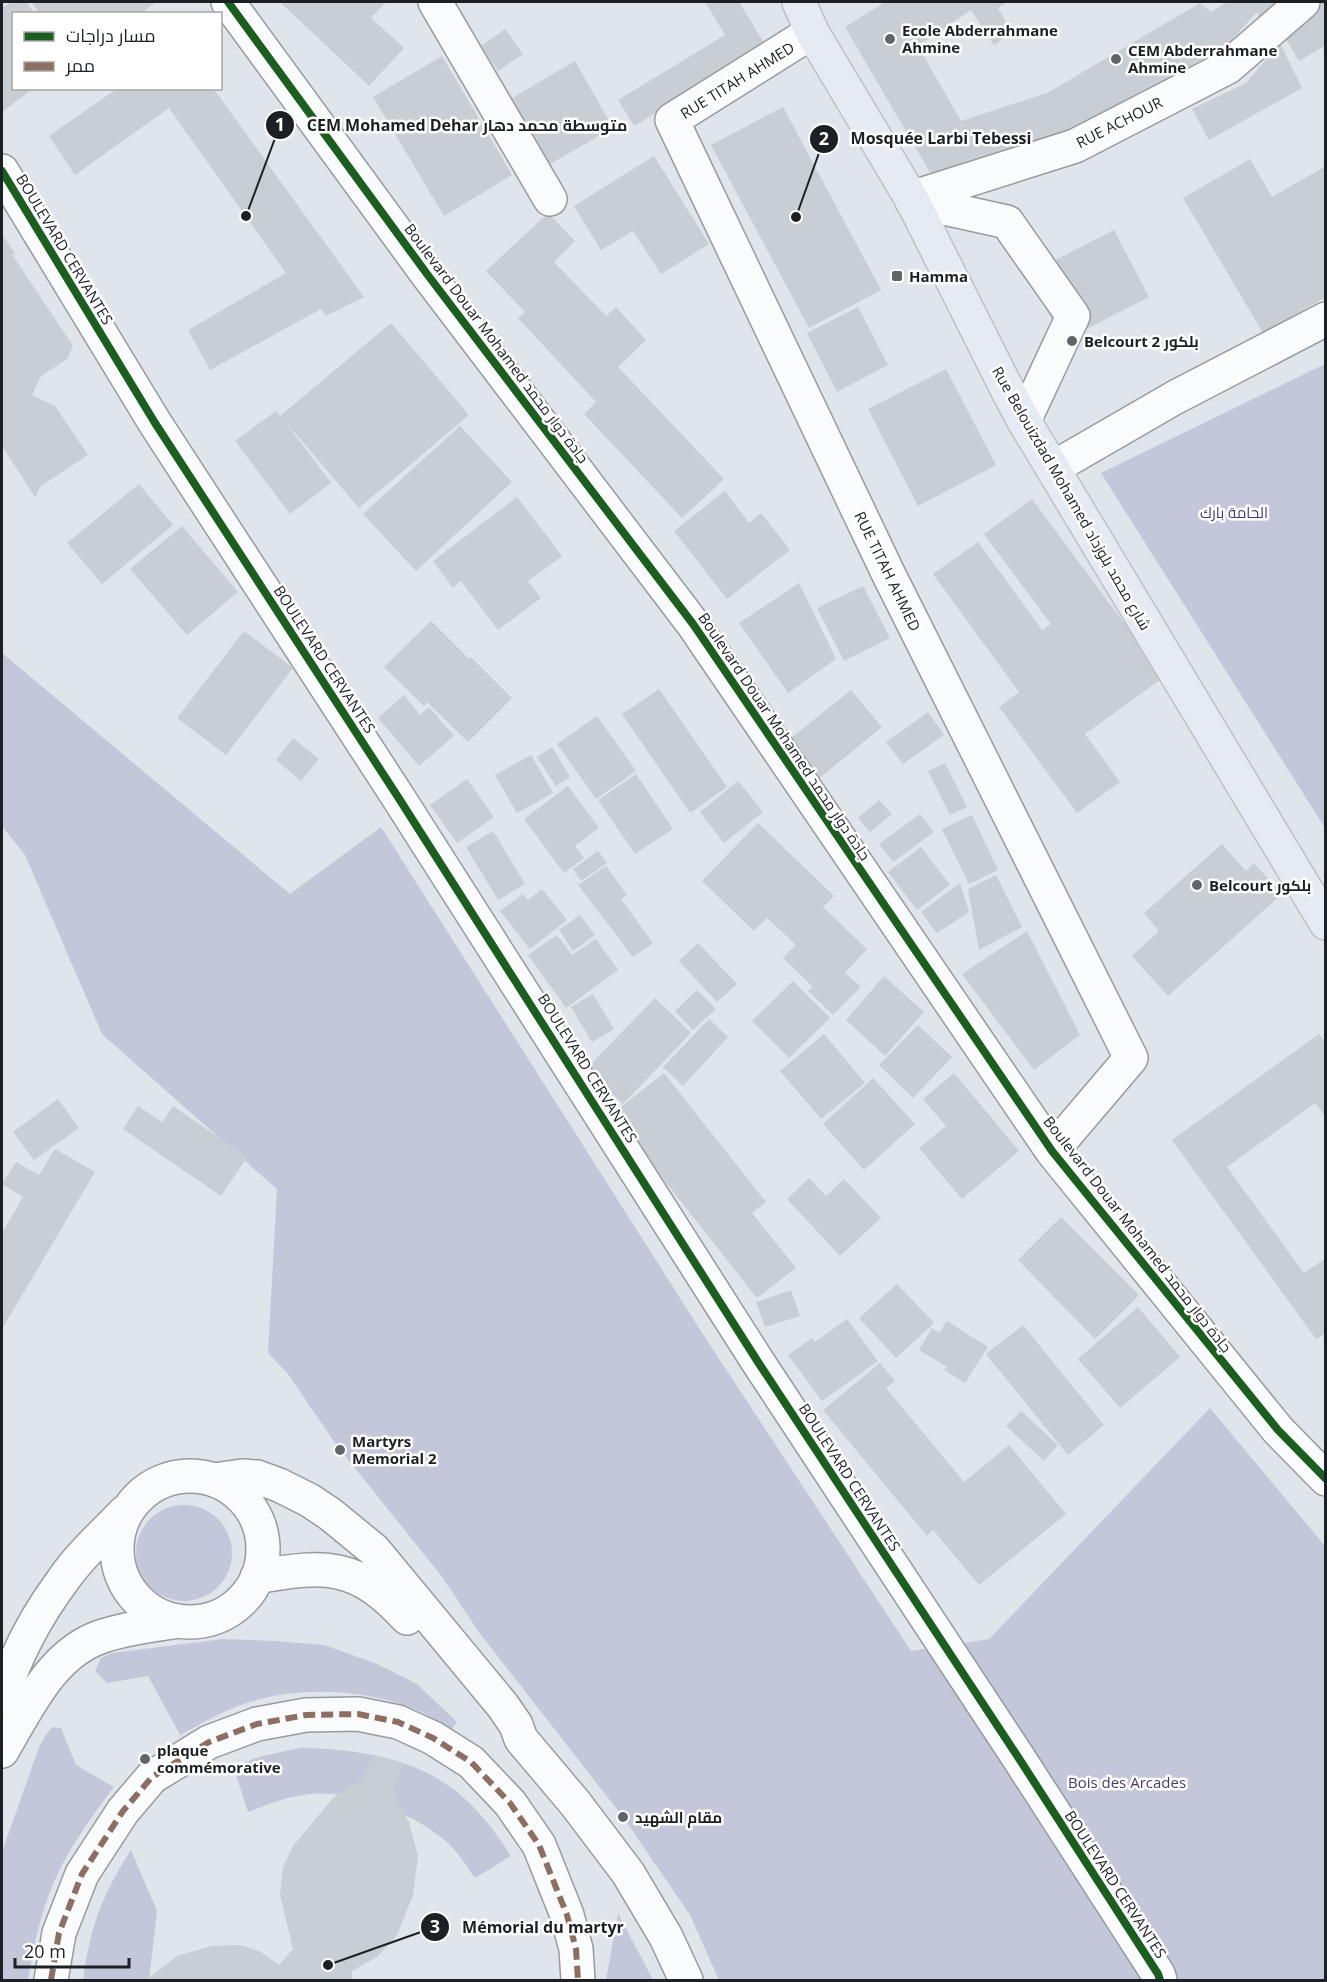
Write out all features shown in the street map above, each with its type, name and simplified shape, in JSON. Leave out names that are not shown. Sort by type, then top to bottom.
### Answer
[{"type":"main road","name":"Rue Belouizdad Mohamed شارع محمد بلوزداد","points":[[806,10],[911,200],[1024,421],[1326,923]]},
{"type":"street","name":"Boulevard Douar Mohamed جادة دوار محمد","points":[[228,2],[427,274],[693,624],[1052,1151],[1278,1430],[1326,1479]]},
{"type":"street","points":[[435,2],[550,199]]},
{"type":"street","name":"RUE ACHOUR","points":[[911,200],[1075,146],[1228,67],[1303,2]]},
{"type":"street","name":"RUE TITAH AHMED","points":[[806,10],[672,120],[888,573],[1131,1058],[1052,1151]]},
{"type":"street","name":"BOULEVARD CERVANTES","points":[[2,171],[155,423],[411,816],[758,1362],[1018,1757],[1159,1977]]},
{"type":"street","points":[[911,200],[1007,222],[1073,316],[1024,421]]},
{"type":"street","points":[[1053,468],[1174,398],[1326,319]]},
{"type":"street","points":[[2,1698],[12,1668],[42,1611],[63,1579],[145,1491],[166,1479],[191,1475],[214,1480],[235,1491],[251,1509],[261,1530],[263,1554],[257,1577],[248,1593],[234,1607],[218,1616],[199,1621],[179,1621],[102,1636],[80,1646],[59,1664],[46,1681],[2,1751]]},
{"type":"street","points":[[214,1480],[242,1476],[257,1477],[279,1485],[330,1514],[374,1550],[503,1706],[516,1725],[521,1738]]},
{"type":"street","points":[[128,1508],[119,1527],[116,1548],[119,1569],[128,1588],[142,1604],[159,1615],[179,1621]]},
{"type":"street","points":[[257,1577],[299,1570],[323,1569],[344,1572],[377,1589],[396,1605],[488,1711],[507,1729],[521,1738],[574,1803],[628,1873],[666,1937],[686,1980]]},
{"type":"street","points":[[51,1980],[59,1933],[82,1874],[123,1811],[152,1777],[209,1742],[257,1724],[306,1715],[358,1714],[398,1722],[433,1738],[471,1762],[510,1803],[539,1845],[567,1915],[576,1949],[578,1980]]},
{"type":"green space","name":"الحامة بارك","points":[[1325,364],[1325,828],[1101,473]]},
{"type":"green space","name":"Bois des Arcades","points":[[2,653],[290,894],[381,827],[706,1339],[911,1651],[989,1639],[1210,1408],[1325,1546],[1325,1980],[719,1980],[690,1915],[623,1817],[478,1631],[443,1578],[335,1443],[288,1374],[268,1353],[277,1189],[102,1034],[25,855],[2,826]]},
{"type":"green space","points":[[184,1505],[203,1508],[218,1519],[229,1534],[232,1553],[229,1572],[218,1587],[203,1598],[184,1601],[165,1598],[150,1587],[139,1572],[136,1553],[139,1534],[150,1519],[165,1508]]},
{"type":"green space","points":[[223,1639],[324,1645],[375,1663],[417,1684],[457,1722],[451,1730],[423,1713],[398,1703],[353,1694],[305,1692],[259,1699],[238,1706],[180,1735],[148,1676],[107,1683],[95,1671],[101,1658],[112,1653]]},
{"type":"green space","points":[[53,1727],[61,1728],[76,1765],[114,1787],[78,1837],[54,1882],[40,1923],[28,1980],[2,1980],[2,1852],[39,1747]]},
{"type":"green space","points":[[300,1748],[357,1752],[394,1760],[430,1774],[456,1791],[474,1808],[511,1856],[475,1878],[451,1846],[433,1831],[401,1813],[346,1796],[302,1795],[248,1812],[233,1766],[263,1756]]},
{"type":"green space","points":[[131,1850],[157,1911],[149,1980],[83,1980],[89,1944],[99,1912],[112,1882]]},
{"type":"green space","points":[[618,1913],[653,1980],[606,1980]]},
{"type":"building","points":[[11,2],[26,2],[34,12],[12,12],[12,90],[31,90],[2,112],[2,8]]},
{"type":"building","points":[[31,2],[156,2],[143,12],[38,12]]},
{"type":"building","points":[[280,2],[386,2],[371,18],[404,48],[369,86]]},
{"type":"building","points":[[705,2],[739,2],[766,46],[634,126],[618,100],[725,35]]},
{"type":"building","points":[[885,2],[1007,2],[998,8],[1012,33],[994,45],[971,10],[918,46],[961,121],[1049,92],[1200,3],[1211,12],[1227,2],[1293,2],[1262,23],[1257,12],[1229,43],[1072,137],[938,186],[845,27]]},
{"type":"building","points":[[1319,2],[1326,2],[1326,45],[1299,61],[1282,33]]},
{"type":"building","points":[[505,29],[523,54],[498,71],[481,46]]},
{"type":"building","points":[[1280,43],[1302,88],[1209,140],[1192,109],[1246,83]]},
{"type":"building","points":[[442,56],[512,175],[444,216],[373,97]]},
{"type":"building","points":[[575,61],[613,128],[545,167],[507,101]]},
{"type":"building","points":[[115,90],[214,90],[364,297],[326,316],[321,309],[210,370],[188,330],[286,273],[169,108],[75,175],[49,136]]},
{"type":"building","points":[[783,107],[881,290],[809,328],[711,145]]},
{"type":"building","points":[[654,156],[709,244],[661,274],[633,231],[601,250],[574,206]]},
{"type":"building","points":[[1250,159],[1272,197],[1326,166],[1326,297],[1263,333],[1183,198]]},
{"type":"building","points":[[548,213],[575,241],[554,262],[606,316],[616,307],[646,340],[618,367],[724,479],[682,518],[584,414],[596,402],[518,318],[525,312],[486,271]]},
{"type":"building","points":[[1114,230],[1149,297],[1063,341],[1028,274]]},
{"type":"building","points":[[2,234],[16,255],[11,253],[73,346],[67,359],[41,376],[32,395],[55,406],[88,455],[41,486],[35,497],[2,446]]},
{"type":"building","points":[[858,307],[888,365],[837,392],[807,333]]},
{"type":"building","points":[[391,323],[469,415],[359,508],[284,420],[331,483],[290,514],[235,441],[276,411],[280,416]]},
{"type":"building","points":[[946,369],[996,465],[918,506],[868,409]]},
{"type":"building","points":[[460,426],[512,482],[416,571],[363,514]]},
{"type":"building","points":[[139,484],[173,525],[102,584],[67,543]]},
{"type":"building","points":[[725,491],[749,523],[761,513],[790,550],[727,599],[674,531]]},
{"type":"building","points":[[517,497],[562,556],[528,581],[541,598],[498,630],[461,581],[453,588],[433,561]]},
{"type":"building","points":[[1032,499],[1164,677],[1085,734],[1120,782],[1077,813],[999,707],[1019,692],[933,574],[978,542],[1042,630],[1051,624],[984,534]]},
{"type":"building","points":[[182,526],[238,592],[187,635],[130,569]]},
{"type":"building","points":[[799,583],[836,659],[788,693],[739,623]]},
{"type":"building","points":[[863,586],[890,638],[844,661],[817,608]]},
{"type":"building","points":[[431,621],[512,698],[468,742],[427,702],[424,706],[384,667]]},
{"type":"building","points":[[244,631],[293,668],[226,755],[177,718]]},
{"type":"building","points":[[659,689],[727,787],[690,813],[622,714]]},
{"type":"building","points":[[851,690],[882,727],[817,780],[786,742]]},
{"type":"building","points":[[404,695],[420,715],[429,707],[454,736],[419,766],[378,718]]},
{"type":"building","points":[[928,712],[944,735],[903,764],[886,742]]},
{"type":"building","points":[[597,716],[636,771],[596,799],[557,744]]},
{"type":"building","points":[[293,738],[319,759],[301,781],[276,760]]},
{"type":"building","points":[[552,747],[570,777],[556,786],[537,757]]},
{"type":"building","points":[[531,755],[553,793],[517,813],[495,775]]},
{"type":"building","points":[[945,763],[967,807],[950,815],[928,771]]},
{"type":"building","points":[[636,774],[673,829],[635,854],[598,800]]},
{"type":"building","points":[[467,779],[494,817],[457,843],[430,805]]},
{"type":"building","points":[[738,781],[763,812],[724,843],[700,812]]},
{"type":"building","points":[[568,786],[599,828],[575,846],[584,858],[564,873],[524,819]]},
{"type":"building","points":[[879,800],[892,814],[870,832],[858,818]]},
{"type":"building","points":[[920,814],[934,832],[893,862],[879,844]]},
{"type":"building","points":[[972,815],[998,870],[969,884],[942,829]]},
{"type":"building","points":[[758,823],[834,896],[823,907],[867,949],[845,973],[861,987],[833,1015],[808,991],[813,987],[783,958],[796,945],[767,918],[754,931],[702,881]]},
{"type":"building","points":[[493,831],[525,884],[498,900],[466,847]]},
{"type":"building","points":[[1222,844],[1246,871],[1254,863],[1282,894],[1168,996],[1132,956],[1159,931],[1144,913]]},
{"type":"building","points":[[921,847],[950,885],[917,910],[888,872]]},
{"type":"building","points":[[598,851],[607,863],[581,881],[573,869]]},
{"type":"building","points":[[606,866],[627,895],[621,899],[653,943],[633,957],[578,885]]},
{"type":"building","points":[[996,875],[1022,927],[979,950],[968,889]]},
{"type":"building","points":[[960,883],[969,912],[937,933],[921,912]]},
{"type":"building","points":[[542,889],[567,920],[530,949],[500,911],[523,894],[528,900]]},
{"type":"building","points":[[580,915],[595,935],[573,951],[559,930]]},
{"type":"building","points":[[1027,931],[1080,1035],[1034,1070],[962,974]]},
{"type":"building","points":[[557,935],[572,955],[596,939],[618,970],[566,1008],[528,955]]},
{"type":"building","points":[[698,943],[737,984],[717,1002],[679,961]]},
{"type":"building","points":[[884,976],[924,1012],[885,1056],[846,1020]]},
{"type":"building","points":[[793,981],[830,1018],[789,1058],[752,1021]]},
{"type":"building","points":[[697,990],[716,1009],[693,1030],[675,1011]]},
{"type":"building","points":[[593,994],[614,1029],[592,1042],[571,1007]]},
{"type":"building","points":[[655,998],[691,1033],[623,1104],[586,1069]]},
{"type":"building","points":[[709,1019],[728,1037],[683,1086],[663,1067]]},
{"type":"building","points":[[918,1025],[952,1057],[913,1098],[879,1065]]},
{"type":"building","points":[[824,1034],[865,1083],[821,1119],[780,1071]]},
{"type":"building","points":[[1319,1034],[1326,1043],[1326,1117],[1315,1103],[1227,1167],[1304,1273],[1326,1258],[1326,1333],[1316,1339],[1172,1140]]},
{"type":"building","points":[[664,1073],[766,1202],[752,1213],[796,1268],[757,1298],[612,1114]]},
{"type":"building","points":[[954,1073],[1019,1151],[962,1199],[919,1148],[946,1126],[923,1099]]},
{"type":"building","points":[[873,1078],[915,1124],[864,1170],[823,1124]]},
{"type":"building","points":[[58,1099],[79,1128],[34,1160],[13,1132]]},
{"type":"building","points":[[138,1106],[162,1122],[173,1106],[247,1157],[221,1196],[123,1129]]},
{"type":"building","points":[[55,1149],[95,1172],[2,1329],[2,1233],[23,1197],[2,1184],[16,1162],[39,1175]]},
{"type":"building","points":[[809,1178],[826,1196],[844,1179],[881,1218],[840,1256],[787,1199]]},
{"type":"building","points":[[1061,1217],[1139,1295],[1095,1339],[1018,1260]]},
{"type":"building","points":[[897,1284],[934,1323],[896,1358],[859,1318]]},
{"type":"building","points":[[791,1290],[800,1316],[765,1327],[756,1302]]},
{"type":"building","points":[[1138,1307],[1180,1357],[1120,1408],[1078,1359]]},
{"type":"building","points":[[847,1319],[878,1361],[822,1401],[788,1355],[812,1338],[815,1342]]},
{"type":"building","points":[[947,1321],[988,1347],[965,1383],[944,1370],[947,1367],[919,1350],[932,1328],[939,1333]]},
{"type":"building","points":[[1023,1325],[1104,1425],[1068,1455],[986,1354]]},
{"type":"building","points":[[880,1363],[895,1381],[886,1388],[964,1482],[1009,1445],[1066,1514],[979,1585],[933,1530],[927,1536],[823,1410]]},
{"type":"building","points":[[1021,1411],[1058,1445],[1044,1461],[1006,1426]]},
{"type":"building","points":[[373,1755],[403,1763],[393,1791],[409,1822],[418,1856],[413,1895],[397,1935],[377,1957],[352,1971],[352,1980],[146,1980],[177,1956],[212,1946],[240,1945],[261,1952],[279,1965],[293,1949],[280,1895],[283,1867],[293,1846],[333,1798],[363,1779]]},
{"type":"marked path","points":[[51,1980],[59,1933],[82,1874],[123,1811],[152,1777],[209,1742],[257,1724],[306,1715],[358,1714],[398,1722],[433,1738],[471,1762],[510,1803],[539,1845],[567,1915],[576,1949],[578,1980]]},
{"type":"cycle path","points":[[228,2],[427,274],[693,624],[1052,1151],[1278,1430],[1326,1479]]},
{"type":"cycle path","points":[[2,171],[155,423],[398,797],[758,1362],[1018,1757],[1160,1980]]},
{"type":"place","name":"Ecole Abderrahmane Ahmine","points":[[890,39]]},
{"type":"place","name":"CEM Abderrahmane Ahmine","points":[[1116,59]]},
{"type":"place","name":"CEM Mohamed Dehar متوسطة محمد دهار","points":[[246,216]]},
{"type":"place","name":"Mosquée Larbi Tebessi","points":[[796,217]]},
{"type":"place","name":"Hamma","points":[[897,276]]},
{"type":"place","name":"Belcourt 2 بلكور","points":[[1072,341]]},
{"type":"place","name":"Belcourt بلكور","points":[[1197,885]]},
{"type":"place","name":"Martyrs Memorial 2","points":[[340,1450]]},
{"type":"place","name":"plaque commémorative","points":[[145,1759]]},
{"type":"place","name":"مقام الشهيد","points":[[623,1817]]},
{"type":"place","name":"Mémorial du martyr","points":[[328,1965]]}]
